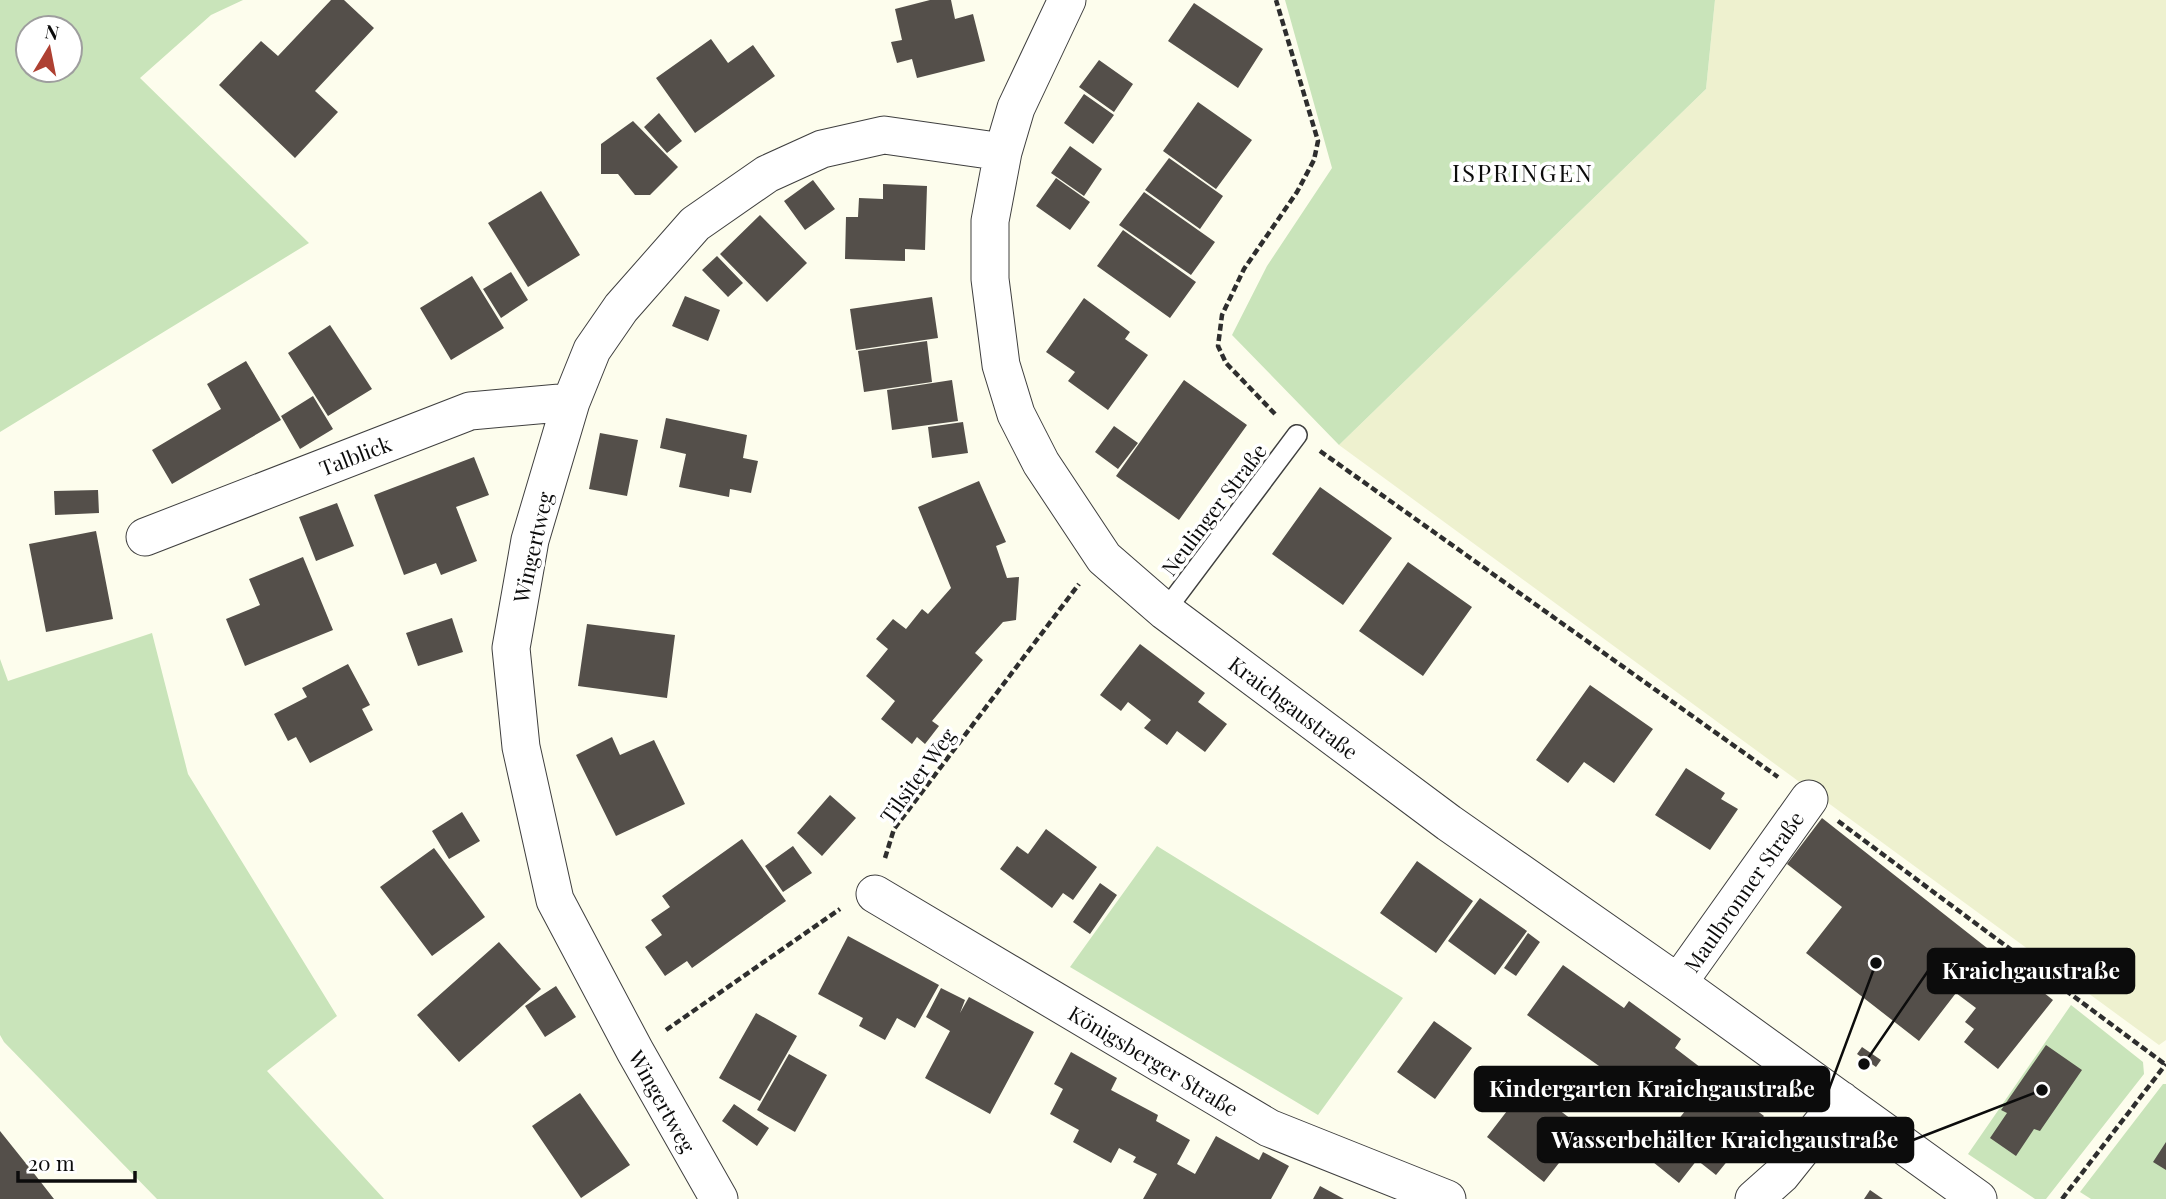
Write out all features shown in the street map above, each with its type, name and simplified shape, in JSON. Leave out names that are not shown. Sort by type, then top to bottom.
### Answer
[{"type":"street","name":"Kraichgaustraße","points":[[1067,0],[1016,108],[1003,152],[990,221],[990,279],[1000,365],[1016,414],[1041,463],[1104,558],[1165,611],[1449,823],[1678,983],[1978,1199]]},
{"type":"street","name":"Wingertweg","points":[[719,1199],[635,1051],[555,900],[521,747],[511,648],[530,540],[571,401],[592,350],[621,308],[695,225],[767,174],[822,149],[884,135],[1003,152]]},
{"type":"street","name":"Talblick","points":[[145,537],[470,411],[571,401]]},
{"type":"street","name":"Maulbronner Straße","points":[[1678,983],[1809,799]]},
{"type":"street","name":"Königsberger Straße","points":[[875,894],[1269,1128],[1447,1199]]},
{"type":"street","points":[[1754,1199],[1781,1175],[1841,1100]]},
{"type":"lane","name":"Neulinger Straße","points":[[1165,611],[1297,435]]},
{"type":"path","points":[[1276,0],[1318,141],[1314,160],[1297,192],[1244,269],[1222,315],[1218,346],[1226,363],[1297,435],[1809,799],[2166,1064],[2062,1199]]},
{"type":"path","name":"Tilsiter Weg","points":[[875,894],[894,829],[1078,586],[1104,558]]},
{"type":"path","points":[[635,1051],[837,910],[875,894]]},
{"type":"green space","points":[[0,0],[243,0],[211,15],[140,78],[309,243],[0,432]]},
{"type":"green space","points":[[1285,0],[1715,0],[1706,89],[1339,445],[1232,335],[1267,266],[1332,168]]},
{"type":"green space","points":[[1715,0],[2166,0],[2166,1040],[2159,1045],[1339,445],[1706,89]]},
{"type":"green space","points":[[152,633],[188,774],[337,1016],[267,1071],[384,1199],[157,1199],[0,1035],[0,659],[8,681]]},
{"type":"green space","points":[[1157,846],[1403,998],[1318,1115],[1070,967]]},
{"type":"green space","points":[[2071,1005],[2143,1062],[2144,1074],[2046,1199],[2035,1199],[1968,1154]]},
{"type":"green space","points":[[2163,1084],[2166,1084],[2166,1199],[2091,1199],[2080,1192]]},
{"type":"building","points":[[331,0],[344,0],[374,28],[315,91],[338,112],[295,158],[219,85],[261,41],[278,56]]},
{"type":"building","points":[[930,0],[951,0],[955,19],[973,14],[985,61],[917,78],[912,59],[897,63],[891,42],[902,40],[895,9]]},
{"type":"building","points":[[1194,3],[1263,49],[1238,88],[1168,41]]},
{"type":"building","points":[[711,39],[728,63],[753,45],[775,76],[695,133],[656,78]]},
{"type":"building","points":[[1099,60],[1133,84],[1114,112],[1079,87]]},
{"type":"building","points":[[1084,94],[1114,115],[1093,144],[1064,123]]},
{"type":"building","points":[[1198,102],[1252,140],[1216,189],[1163,151]]},
{"type":"building","points":[[659,113],[682,141],[667,153],[644,127]]},
{"type":"building","points":[[633,121],[678,167],[650,195],[635,195],[618,174],[601,174],[601,144]]},
{"type":"building","points":[[1070,146],[1102,169],[1084,196],[1051,173]]},
{"type":"building","points":[[1169,158],[1223,196],[1200,229],[1145,190]]},
{"type":"building","points":[[1056,178],[1090,202],[1070,230],[1036,206]]},
{"type":"building","points":[[813,180],[835,209],[805,230],[784,201]]},
{"type":"building","points":[[883,184],[927,186],[925,250],[905,249],[905,261],[845,259],[846,217],[858,217],[859,198],[883,199]]},
{"type":"building","points":[[541,191],[580,255],[528,287],[488,223]]},
{"type":"building","points":[[1144,192],[1215,242],[1191,275],[1119,225]]},
{"type":"building","points":[[760,215],[807,263],[767,302],[720,254]]},
{"type":"building","points":[[1123,230],[1196,282],[1170,318],[1097,266]]},
{"type":"building","points":[[717,256],[743,283],[728,297],[702,270]]},
{"type":"building","points":[[511,272],[528,300],[501,318],[483,289]]},
{"type":"building","points":[[472,276],[504,328],[451,360],[420,308]]},
{"type":"building","points":[[685,296],[720,310],[708,341],[672,326]]},
{"type":"building","points":[[932,297],[938,338],[856,350],[850,309]]},
{"type":"building","points":[[1084,298],[1130,332],[1125,339],[1148,355],[1108,410],[1068,381],[1075,372],[1046,352]]},
{"type":"building","points":[[330,325],[372,389],[328,416],[288,353]]},
{"type":"building","points":[[927,341],[932,382],[864,392],[858,351]]},
{"type":"building","points":[[246,361],[281,420],[172,484],[152,450],[221,409],[207,384]]},
{"type":"building","points":[[952,380],[958,421],[892,430],[887,390]]},
{"type":"building","points":[[1184,380],[1247,425],[1179,520],[1116,476]]},
{"type":"building","points":[[313,396],[333,429],[300,449],[281,416]]},
{"type":"building","points":[[666,418],[747,435],[743,458],[758,461],[751,493],[730,489],[729,497],[679,487],[686,454],[660,448]]},
{"type":"building","points":[[963,422],[968,453],[932,458],[928,427]]},
{"type":"building","points":[[1114,426],[1138,443],[1118,469],[1095,452]]},
{"type":"building","points":[[600,433],[638,440],[627,496],[589,489]]},
{"type":"building","points":[[474,457],[489,495],[456,507],[477,561],[441,575],[436,563],[404,575],[374,495]]},
{"type":"building","points":[[979,481],[1006,542],[996,546],[1007,578],[1019,577],[1016,620],[1003,622],[975,653],[983,660],[932,721],[939,726],[925,744],[917,737],[912,744],[881,719],[895,701],[866,676],[888,649],[876,639],[893,619],[906,629],[922,609],[928,614],[951,588],[918,507]]},
{"type":"building","points":[[1320,487],[1392,538],[1343,605],[1272,554]]},
{"type":"building","points":[[98,490],[99,513],[55,515],[54,491]]},
{"type":"building","points":[[337,503],[354,546],[316,561],[299,517]]},
{"type":"building","points":[[96,531],[113,619],[46,632],[29,544]]},
{"type":"building","points":[[303,557],[333,630],[245,666],[226,619],[260,605],[249,579]]},
{"type":"building","points":[[1408,562],[1472,607],[1423,676],[1359,631]]},
{"type":"building","points":[[452,618],[463,652],[418,666],[406,633]]},
{"type":"building","points":[[587,624],[675,635],[667,698],[578,686]]},
{"type":"building","points":[[1140,644],[1205,693],[1198,702],[1227,724],[1205,752],[1177,731],[1167,745],[1144,728],[1151,720],[1128,702],[1121,711],[1100,695]]},
{"type":"building","points":[[348,664],[370,705],[362,709],[373,730],[310,763],[296,737],[288,741],[274,714],[307,697],[302,688]]},
{"type":"building","points":[[1590,685],[1653,729],[1614,783],[1584,762],[1568,783],[1536,760]]},
{"type":"building","points":[[612,737],[620,755],[654,740],[685,804],[616,836],[576,755]]},
{"type":"building","points":[[1686,768],[1725,793],[1721,799],[1738,809],[1710,850],[1655,815]]},
{"type":"building","points":[[830,795],[856,818],[822,856],[797,833]]},
{"type":"building","points":[[462,812],[480,841],[449,859],[432,831]]},
{"type":"building","points":[[1822,818],[2053,1000],[1998,1069],[1964,1042],[1974,1029],[1965,1022],[1976,1008],[1956,993],[1919,1041],[1806,953],[1842,907],[1787,864]]},
{"type":"building","points":[[1046,829],[1097,867],[1073,900],[1063,893],[1052,908],[1000,869],[1017,846],[1028,854]]},
{"type":"building","points":[[742,839],[786,901],[692,968],[687,961],[665,976],[645,947],[662,935],[651,920],[670,907],[662,896]]},
{"type":"building","points":[[793,846],[812,873],[783,892],[765,866]]},
{"type":"building","points":[[434,848],[485,917],[432,956],[380,887]]},
{"type":"building","points":[[1417,861],[1473,901],[1436,953],[1380,913]]},
{"type":"building","points":[[1100,883],[1117,895],[1090,934],[1073,922]]},
{"type":"building","points":[[1480,898],[1527,931],[1495,975],[1448,941]]},
{"type":"building","points":[[1528,933],[1540,942],[1516,976],[1504,968]]},
{"type":"building","points":[[848,936],[939,985],[915,1028],[897,1018],[885,1040],[859,1026],[863,1018],[818,994]]},
{"type":"building","points":[[499,942],[541,989],[459,1062],[417,1015]]},
{"type":"building","points":[[1563,965],[1624,1008],[1629,1001],[1681,1039],[1675,1048],[1764,1116],[1716,1175],[1697,1160],[1679,1183],[1648,1158],[1689,1106],[1652,1077],[1640,1095],[1527,1015]]},
{"type":"building","points":[[556,986],[576,1017],[545,1037],[525,1006]]},
{"type":"building","points":[[941,988],[965,1000],[960,1013],[969,997],[1034,1032],[990,1114],[925,1078],[950,1031],[926,1017]]},
{"type":"building","points":[[756,1013],[797,1036],[760,1101],[719,1078]]},
{"type":"building","points":[[1434,1021],[1472,1048],[1435,1099],[1397,1072]]},
{"type":"building","points":[[2046,1045],[2082,1070],[2040,1131],[2034,1129],[2016,1156],[1990,1138],[2007,1113],[2001,1110]]},
{"type":"building","points":[[1862,1047],[1881,1060],[1876,1067],[1857,1054]]},
{"type":"building","points":[[1071,1052],[1117,1078],[1111,1090],[1158,1115],[1156,1121],[1190,1140],[1177,1164],[1195,1174],[1216,1136],[1259,1160],[1263,1152],[1289,1166],[1271,1199],[1143,1199],[1157,1174],[1133,1162],[1136,1157],[1119,1148],[1111,1163],[1073,1142],[1079,1130],[1050,1114],[1063,1089],[1054,1084]]},
{"type":"building","points":[[789,1054],[827,1075],[795,1132],[757,1110]]},
{"type":"building","points":[[1527,1085],[1585,1130],[1544,1182],[1487,1137]]},
{"type":"building","points":[[580,1093],[630,1165],[581,1198],[532,1126]]},
{"type":"building","points":[[734,1104],[769,1128],[757,1146],[722,1121]]},
{"type":"building","points":[[0,1131],[36,1176],[54,1199],[0,1199]]},
{"type":"building","points":[[2166,1142],[2166,1170],[2153,1162]]},
{"type":"building","points":[[1320,1186],[1344,1199],[1313,1199]]},
{"type":"building","points":[[1870,1190],[1883,1199],[1864,1199]]},
{"type":"place","name":"Kindergarten Kraichgaustraße","points":[[1876,963]]},
{"type":"place","name":"Kraichgaustraße","points":[[1864,1064]]},
{"type":"place","name":"Wasserbehälter Kraichgaustraße","points":[[2042,1090]]},
{"type":"district","name":"ISPRINGEN","points":[[1523,172]]}]
